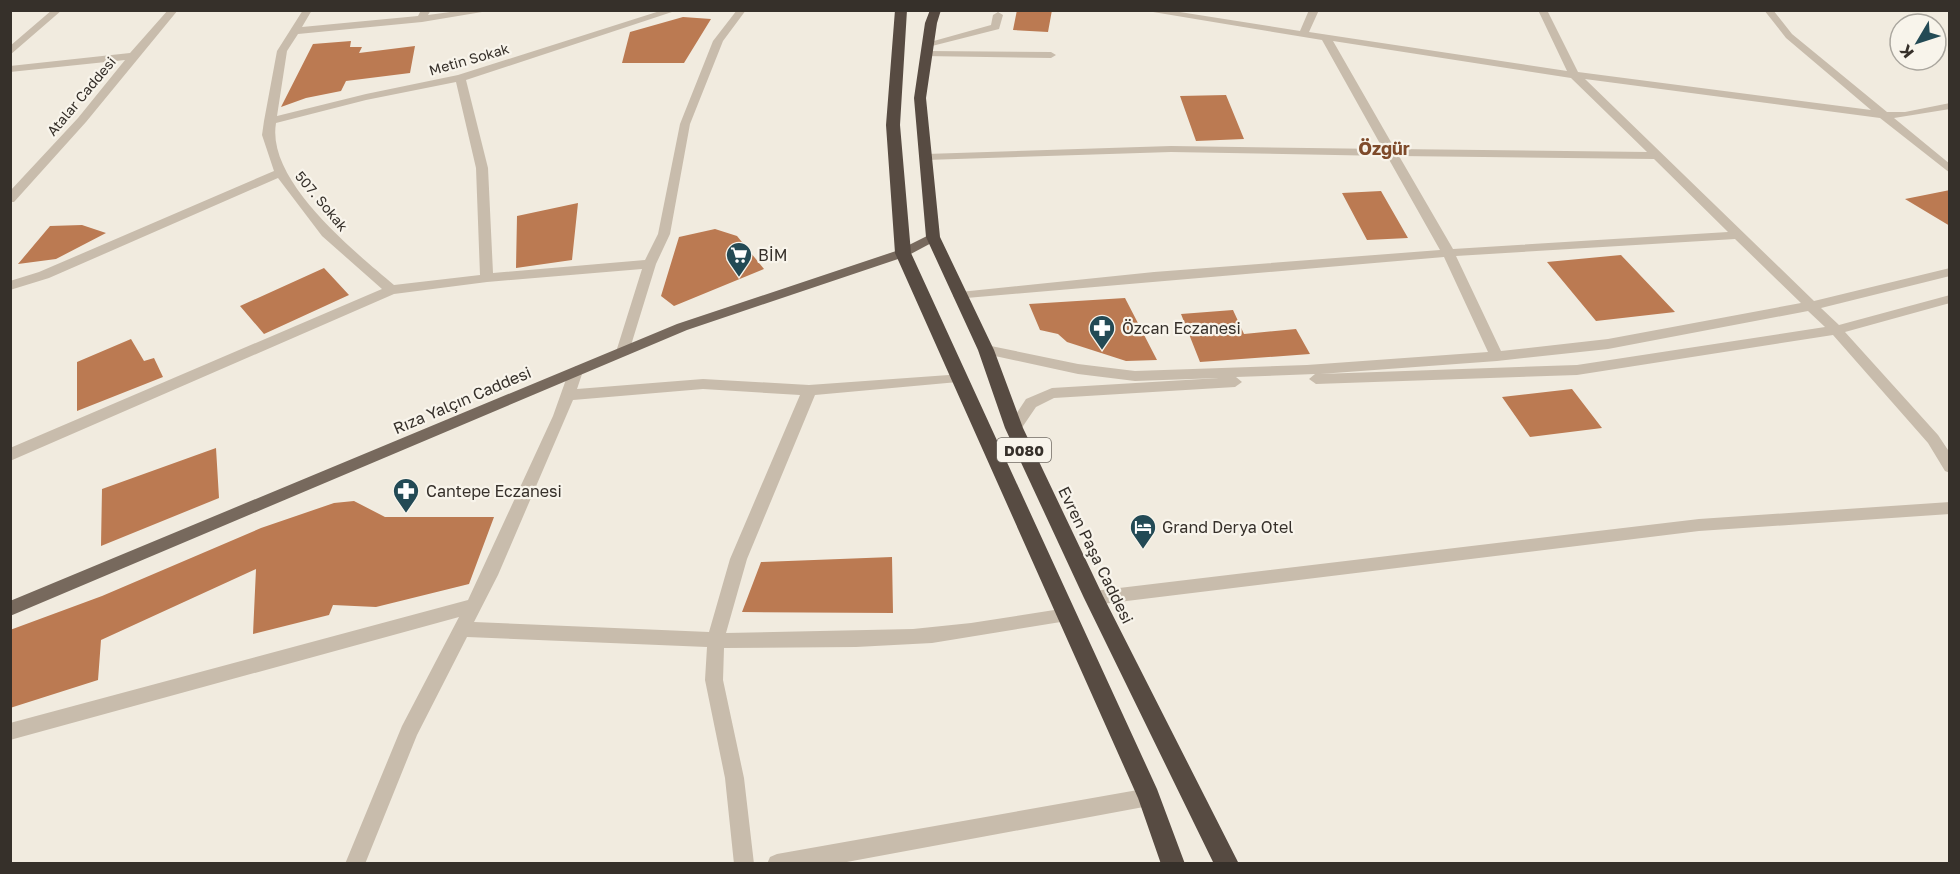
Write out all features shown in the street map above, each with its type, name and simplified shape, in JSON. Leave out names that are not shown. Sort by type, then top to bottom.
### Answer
[{"type":"highway","name":"D080","points":[[901,10],[893,125],[903,253],[1149,797],[1173,864]]},
{"type":"highway","name":"Evren Paşa Caddesi","points":[[936,10],[931,23],[920,98],[933,237],[986,350],[1014,428],[1094,598],[1227,864]]},
{"type":"main road","name":"Rıza Yalçın Caddesi","points":[[10,609],[682,327],[903,253],[933,237]]},
{"type":"street","points":[[10,52],[58,10]]},
{"type":"street","name":"Atalar Caddesi","points":[[10,199],[82,120],[133,56],[174,10]]},
{"type":"street","name":"507. Sokak","points":[[308,10],[282,51],[268,135],[280,173],[326,233],[391,290]]},
{"type":"street","points":[[294,31],[424,15],[490,10]]},
{"type":"street","name":"Metin Sokak","points":[[269,121],[366,97],[460,78],[674,10]]},
{"type":"street","points":[[623,352],[650,264],[664,234],[685,124],[717,41],[742,10]]},
{"type":"street","points":[[1145,10],[1574,75],[1886,115],[1905,115],[1950,106]]},
{"type":"street","points":[[1303,34],[1314,10]]},
{"type":"street","points":[[1542,10],[1574,75],[1836,330],[1933,439],[1950,467]]},
{"type":"street","points":[[1768,10],[1789,36],[1950,170]]},
{"type":"street","points":[[927,49],[996,27],[998,15]]},
{"type":"street","points":[[1326,38],[1448,252],[1497,356]]},
{"type":"street","points":[[927,49],[1051,55]]},
{"type":"street","points":[[10,69],[133,56]]},
{"type":"street","points":[[460,78],[482,168],[487,278]]},
{"type":"street","points":[[926,157],[1172,149],[1657,156]]},
{"type":"street","points":[[10,286],[44,275],[280,173]]},
{"type":"street","points":[[960,296],[1084,282],[1448,252],[1738,235]]},
{"type":"street","points":[[10,455],[329,314],[391,290],[487,278],[650,264]]},
{"type":"street","points":[[986,350],[1077,369],[1135,376],[1306,370],[1497,356],[1608,344],[1810,306],[1950,272]]},
{"type":"street","points":[[1014,428],[1031,403],[1052,393],[1264,380],[1577,370],[1836,330],[1950,299]]},
{"type":"street","points":[[355,864],[410,732],[474,606],[568,395],[576,372]]},
{"type":"street","points":[[568,395],[703,384],[809,390],[958,377]]},
{"type":"street","points":[[744,864],[742,818],[713,667],[725,599],[756,516],[795,430],[809,390]]},
{"type":"street","points":[[1094,598],[1699,525],[1950,508]]},
{"type":"street","points":[[10,732],[474,606]]},
{"type":"street","points":[[462,629],[717,642],[806,642],[916,637],[1067,615]]},
{"type":"street","points":[[777,864],[1149,797]]},
{"type":"building","points":[[1017,10],[1052,10],[1048,32],[1013,30]]},
{"type":"building","points":[[683,17],[711,19],[684,63],[622,63],[630,32]]},
{"type":"building","points":[[351,41],[350,47],[362,47],[359,53],[415,46],[410,73],[346,81],[341,91],[306,98],[281,107],[313,44]]},
{"type":"building","points":[[1226,95],[1244,139],[1196,141],[1180,96]]},
{"type":"building","points":[[1950,190],[1950,226],[1905,199]]},
{"type":"building","points":[[1381,191],[1408,238],[1367,240],[1342,193]]},
{"type":"building","points":[[578,203],[572,260],[516,268],[517,216]]},
{"type":"building","points":[[82,225],[106,233],[56,259],[18,264],[50,226]]},
{"type":"building","points":[[715,229],[737,236],[764,269],[674,306],[661,296],[679,237]]},
{"type":"building","points":[[1621,255],[1675,312],[1596,321],[1547,262]]},
{"type":"building","points":[[324,268],[349,295],[264,334],[240,306]]},
{"type":"building","points":[[1125,298],[1157,360],[1126,361],[1067,342],[1058,334],[1040,330],[1029,304]]},
{"type":"building","points":[[1233,310],[1244,334],[1296,329],[1310,354],[1200,362],[1181,314]]},
{"type":"building","points":[[131,339],[144,361],[154,358],[163,377],[77,411],[77,362]]},
{"type":"building","points":[[1572,389],[1602,428],[1530,437],[1502,397]]},
{"type":"building","points":[[216,448],[219,498],[101,546],[102,489]]},
{"type":"building","points":[[354,501],[385,517],[494,517],[469,584],[376,607],[333,605],[329,615],[253,634],[256,569],[101,640],[98,680],[10,708],[10,630],[102,596],[261,528],[334,503]]},
{"type":"building","points":[[892,557],[893,613],[742,612],[761,562]]},
{"type":"place","name":"BİM","points":[[739,278]]},
{"type":"place","name":"Özcan Eczanesi","points":[[1102,351]]},
{"type":"place","name":"Cantepe Eczanesi","points":[[406,514]]},
{"type":"place","name":"Grand Derya Otel","points":[[1143,550]]},
{"type":"district","name":"Özgür","points":[[1384,148]]}]
